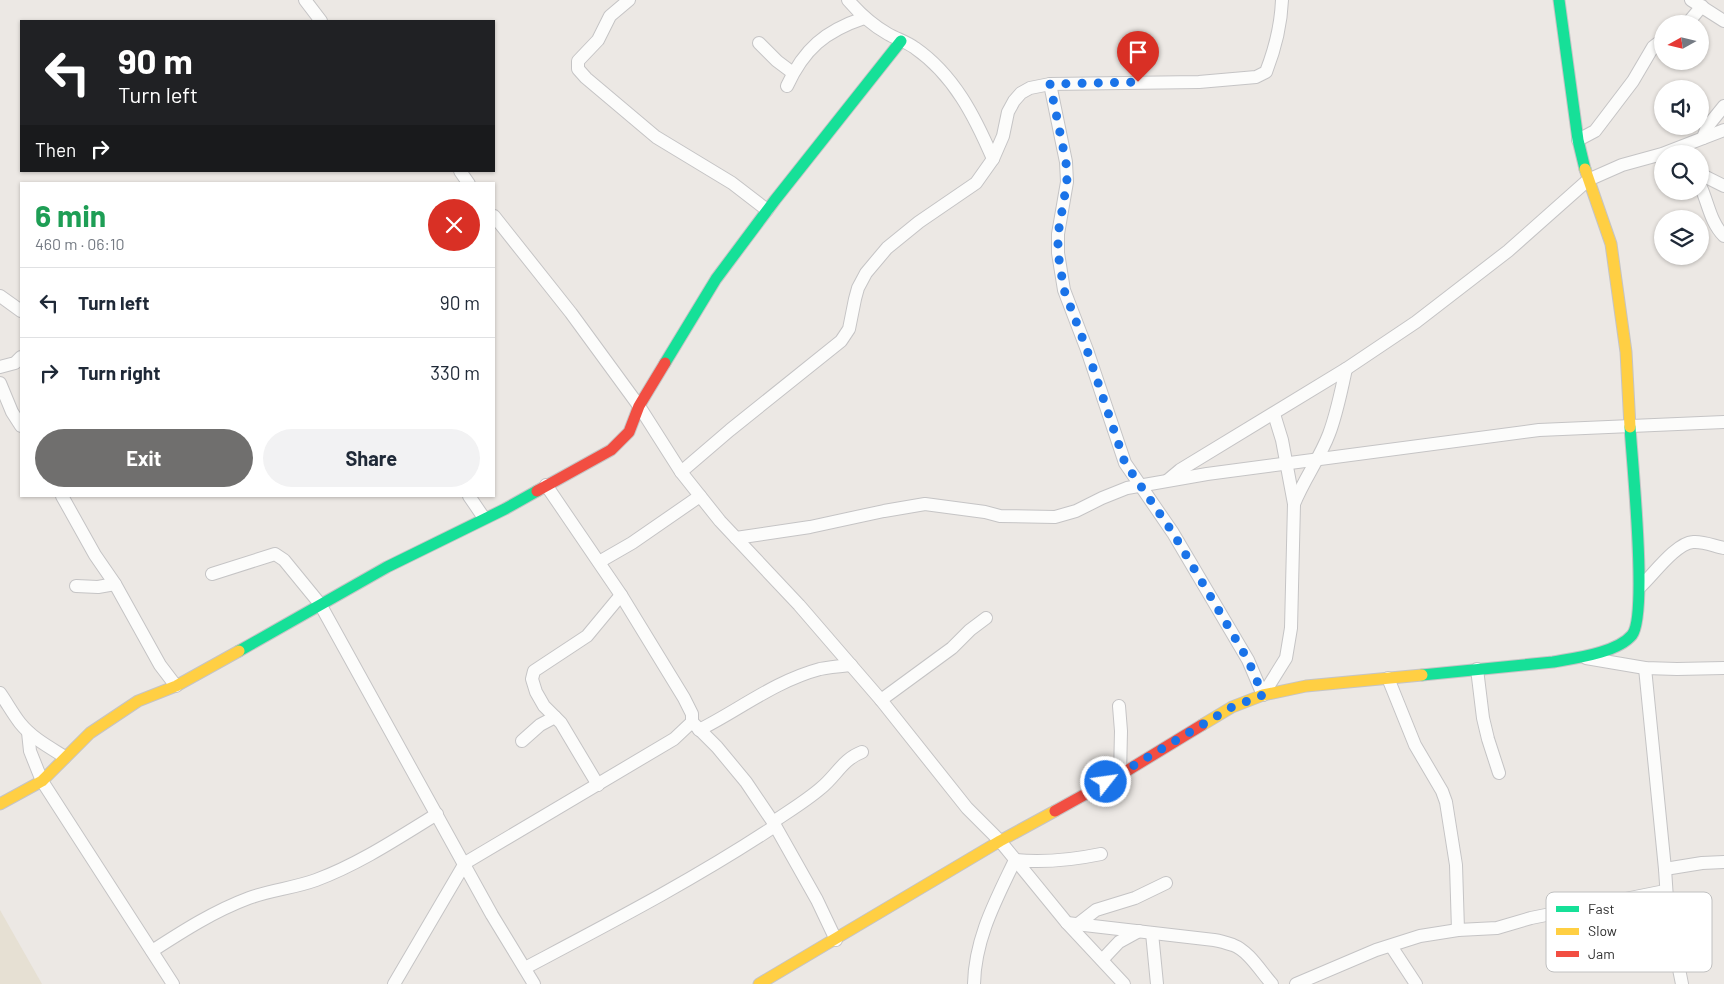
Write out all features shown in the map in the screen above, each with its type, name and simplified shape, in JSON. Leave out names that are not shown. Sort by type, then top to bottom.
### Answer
[{"type":"street","points":[[305,0],[320,20]]},
{"type":"street","points":[[629,0],[610,16],[598,40],[578,61],[578,68],[586,78],[656,137],[732,183],[767,210]]},
{"type":"street","points":[[848,0],[864,18],[901,41],[914,46],[951,82],[978,125],[992,159]]},
{"type":"street","points":[[681,472],[841,341],[849,330],[858,288],[866,273],[887,248],[919,222],[976,183],[992,159],[1003,136],[1008,112],[1021,93],[1030,88],[1050,84],[1199,82],[1256,77],[1266,72],[1274,51],[1282,0]]},
{"type":"street","points":[[1559,0],[1578,140],[1588,180],[1611,244],[1626,352],[1640,587],[1638,612],[1632,636],[1583,658]]},
{"type":"street","points":[[1691,15],[1696,3],[1724,21]]},
{"type":"street","points":[[787,86],[801,59],[816,44],[840,28],[864,18]]},
{"type":"street","points":[[0,804],[42,782],[90,733],[138,701],[176,686],[387,567],[505,509],[611,450],[629,432],[640,406],[700,302],[767,210],[901,41]]},
{"type":"street","points":[[758,43],[793,73]]},
{"type":"street","points":[[1578,140],[1595,131],[1608,112],[1618,102],[1654,47]]},
{"type":"street","points":[[1050,84],[1066,162],[1067,182],[1058,234],[1058,253],[1064,290],[1087,350],[1125,463],[1173,533],[1248,660],[1263,695]]},
{"type":"street","points":[[1703,138],[1707,127],[1724,106]]},
{"type":"street","points":[[1685,145],[1724,130]]},
{"type":"street","points":[[1167,481],[1180,470],[1379,348],[1452,295],[1508,250],[1588,180],[1622,166],[1654,156]]},
{"type":"street","points":[[1709,178],[1724,186]]},
{"type":"street","points":[[1705,200],[1718,230],[1724,236]]},
{"type":"street","points":[[495,217],[571,312],[640,406],[681,472],[700,496],[736,538],[799,605],[881,700],[967,808],[1000,841],[1124,984]]},
{"type":"street","points":[[0,296],[20,310]]},
{"type":"street","points":[[0,367],[15,363],[20,358]]},
{"type":"street","points":[[1294,504],[1329,435],[1346,369]]},
{"type":"street","points":[[0,383],[12,412],[20,424]]},
{"type":"street","points":[[1263,695],[1286,658],[1289,647],[1294,504],[1287,465],[1274,414]]},
{"type":"street","points":[[736,538],[810,527],[925,504],[985,512],[1000,516],[1055,518],[1113,493],[1140,485],[1167,481],[1539,430],[1631,428],[1724,422]]},
{"type":"street","points":[[546,485],[621,595],[684,698],[692,714],[695,726],[716,746],[741,776],[774,824],[817,900],[836,940]]},
{"type":"street","points":[[599,562],[632,543],[700,496]]},
{"type":"street","points":[[63,497],[95,555],[115,584],[155,656],[176,686]]},
{"type":"street","points":[[470,497],[484,518]]},
{"type":"street","points":[[1640,587],[1682,544],[1702,542],[1724,548]]},
{"type":"street","points":[[212,574],[275,554],[284,560],[320,604],[492,915],[534,984]]},
{"type":"street","points":[[76,586],[98,587],[115,584]]},
{"type":"street","points":[[598,785],[561,724],[544,706],[536,692],[532,672],[587,636],[621,595]]},
{"type":"street","points":[[881,700],[952,648],[970,630],[986,618]]},
{"type":"street","points":[[758,984],[1232,707],[1263,695],[1306,686],[1583,658],[1645,668],[1723,669]]},
{"type":"street","points":[[394,984],[465,864],[695,726],[800,676],[821,669],[851,665]]},
{"type":"street","points":[[1645,668],[1665,869],[1665,891],[1660,892]]},
{"type":"street","points":[[1477,669],[1483,718],[1499,773]]},
{"type":"street","points":[[1388,678],[1415,745],[1442,791],[1446,802],[1456,865],[1458,930]]},
{"type":"street","points":[[0,693],[28,732],[37,740],[65,757]]},
{"type":"street","points":[[1119,706],[1121,732],[1120,774]]},
{"type":"street","points":[[522,741],[540,725],[555,717]]},
{"type":"street","points":[[28,732],[30,751],[42,782],[173,984]]},
{"type":"street","points":[[525,968],[728,855],[774,824],[821,788],[844,762],[853,755],[862,752]]},
{"type":"street","points":[[152,951],[184,930],[232,905],[250,898],[316,880],[339,870],[379,849],[436,814]]},
{"type":"street","points":[[1015,860],[1053,861],[1101,854]]},
{"type":"street","points":[[974,984],[976,958],[984,928],[1015,860]]},
{"type":"street","points":[[1665,869],[1702,863],[1724,862]]},
{"type":"street","points":[[1073,923],[1096,910],[1134,898],[1166,882]]},
{"type":"street","points":[[1296,984],[1376,950],[1420,936],[1458,930],[1497,928],[1546,915]]},
{"type":"street","points":[[1073,923],[1214,940],[1234,945],[1251,959],[1272,984]]},
{"type":"street","points":[[1102,960],[1119,942],[1139,931]]},
{"type":"street","points":[[1152,933],[1157,984]]},
{"type":"street","points":[[1390,946],[1416,984]]},
{"type":"shaded area","points":[[0,910],[42,984],[0,984]]},
{"type":"traffic: fast","points":[[1559,0],[1578,140],[1585,169]]},
{"type":"traffic: fast","points":[[665,363],[716,279],[775,200],[901,41]]},
{"type":"traffic: fast","points":[[1422,675],[1573,659],[1595,654],[1616,646],[1632,635],[1637,622],[1639,569],[1630,427]]},
{"type":"traffic: fast","points":[[239,651],[387,567],[505,509],[537,491]]},
{"type":"traffic: slow","points":[[1585,169],[1611,244],[1626,352],[1630,427]]},
{"type":"traffic: slow","points":[[0,804],[42,781],[90,733],[138,701],[176,686],[239,651]]},
{"type":"traffic: slow","points":[[1202,725],[1232,707],[1263,695],[1306,686],[1422,675]]},
{"type":"traffic: slow","points":[[759,984],[1000,841],[1055,811]]},
{"type":"traffic: jam","points":[[537,491],[611,450],[629,432],[639,406],[665,363]]},
{"type":"traffic: jam","points":[[1055,811],[1120,775],[1202,725]]},
{"type":"route","points":[[1106,782],[1232,707],[1263,695],[1248,660],[1173,533],[1125,463],[1087,350],[1064,290],[1059,265],[1058,234],[1067,182],[1066,162],[1050,84],[1138,82]]}]
